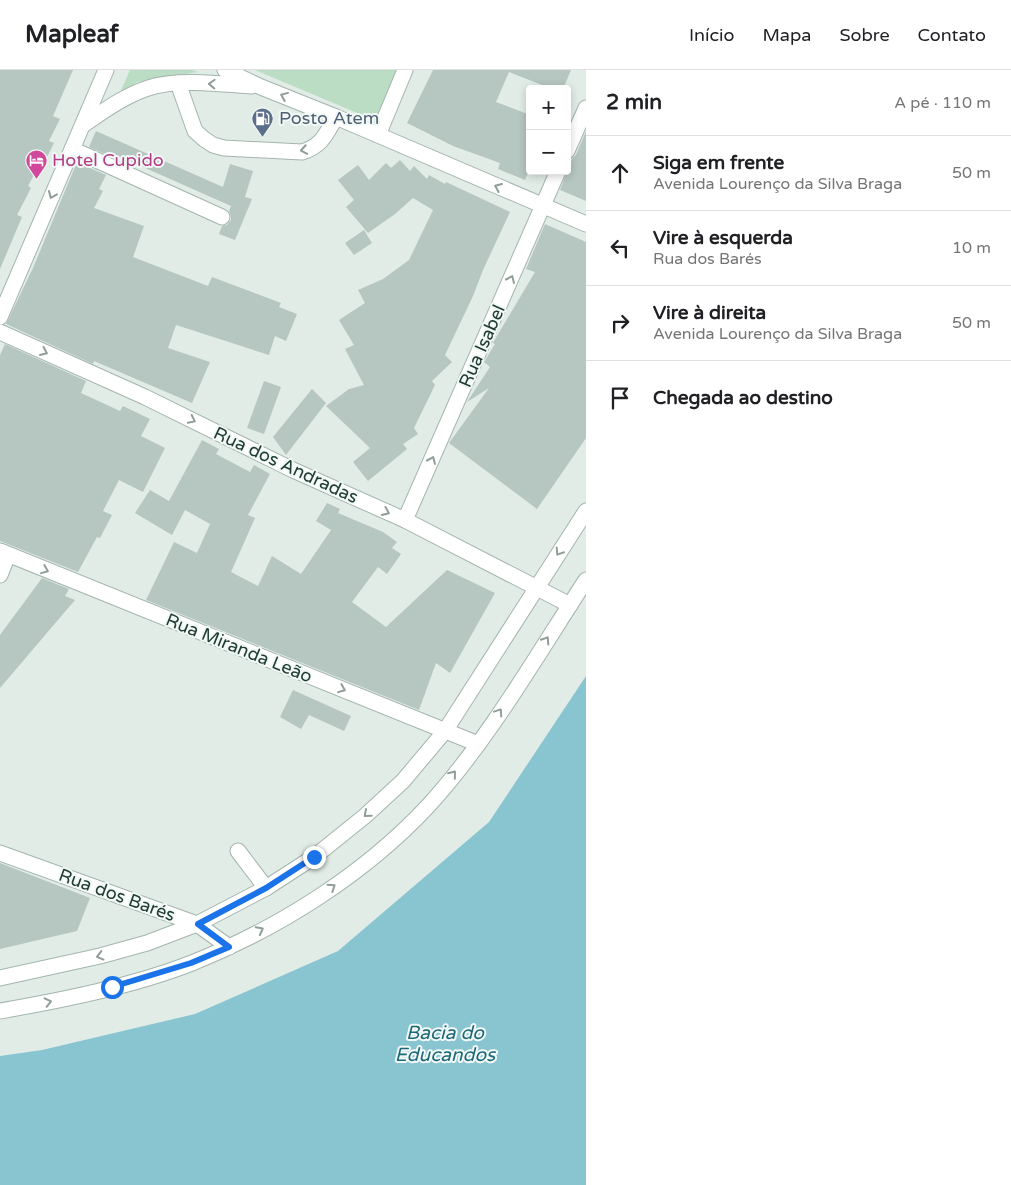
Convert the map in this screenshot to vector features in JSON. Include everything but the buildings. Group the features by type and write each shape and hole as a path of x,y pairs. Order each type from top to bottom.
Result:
{"street":[{"path":"0,317 106,70"},
{"path":"225,70 260,87 336,117 586,224"},
{"path":"378,135 405,70"},
{"path":"83,125 134,94 155,86 178,83 260,87"},
{"path":"178,83 195,131 204,139 224,148 302,152 322,142 336,117"},
{"path":"571,142 586,108"},
{"path":"72,149 222,217"},
{"name":"Rua Isabel","path":"405,520 556,175"},
{"name":"Rua dos Andradas","path":"0,332 145,398 293,470 405,520 570,605"},
{"path":"0,978 100,956 146,943 198,924 266,888 314,857 365,816 403,781 445,731 586,511"},
{"path":"0,575 4,553"},
{"name":"Rua Miranda Leão","path":"4,553 478,744"},
{"path":"0,1011 121,985 191,963 229,947 292,914 342,880 382,849 429,805 478,744 586,580"},
{"path":"238,851 266,888"},
{"name":"Rua dos Barés","path":"0,853 198,924 229,947"}],"green space":[{"path":"130,70 192,70 198,72 137,82 119,95"},
{"path":"255,70 403,70 381,123"}],"water":[{"name":"Bacia do Educandos","path":"586,676 586,1185 0,1185 0,1056 42,1050 195,1014 338,951 489,822"}],"place":[{"name":"Posto Atem","path":"263,137"},
{"name":"Hotel Cupido","path":"36,179"}],"route":[{"path":"112,987 156,975 229,947 198,924 266,888 314,857"}]}
